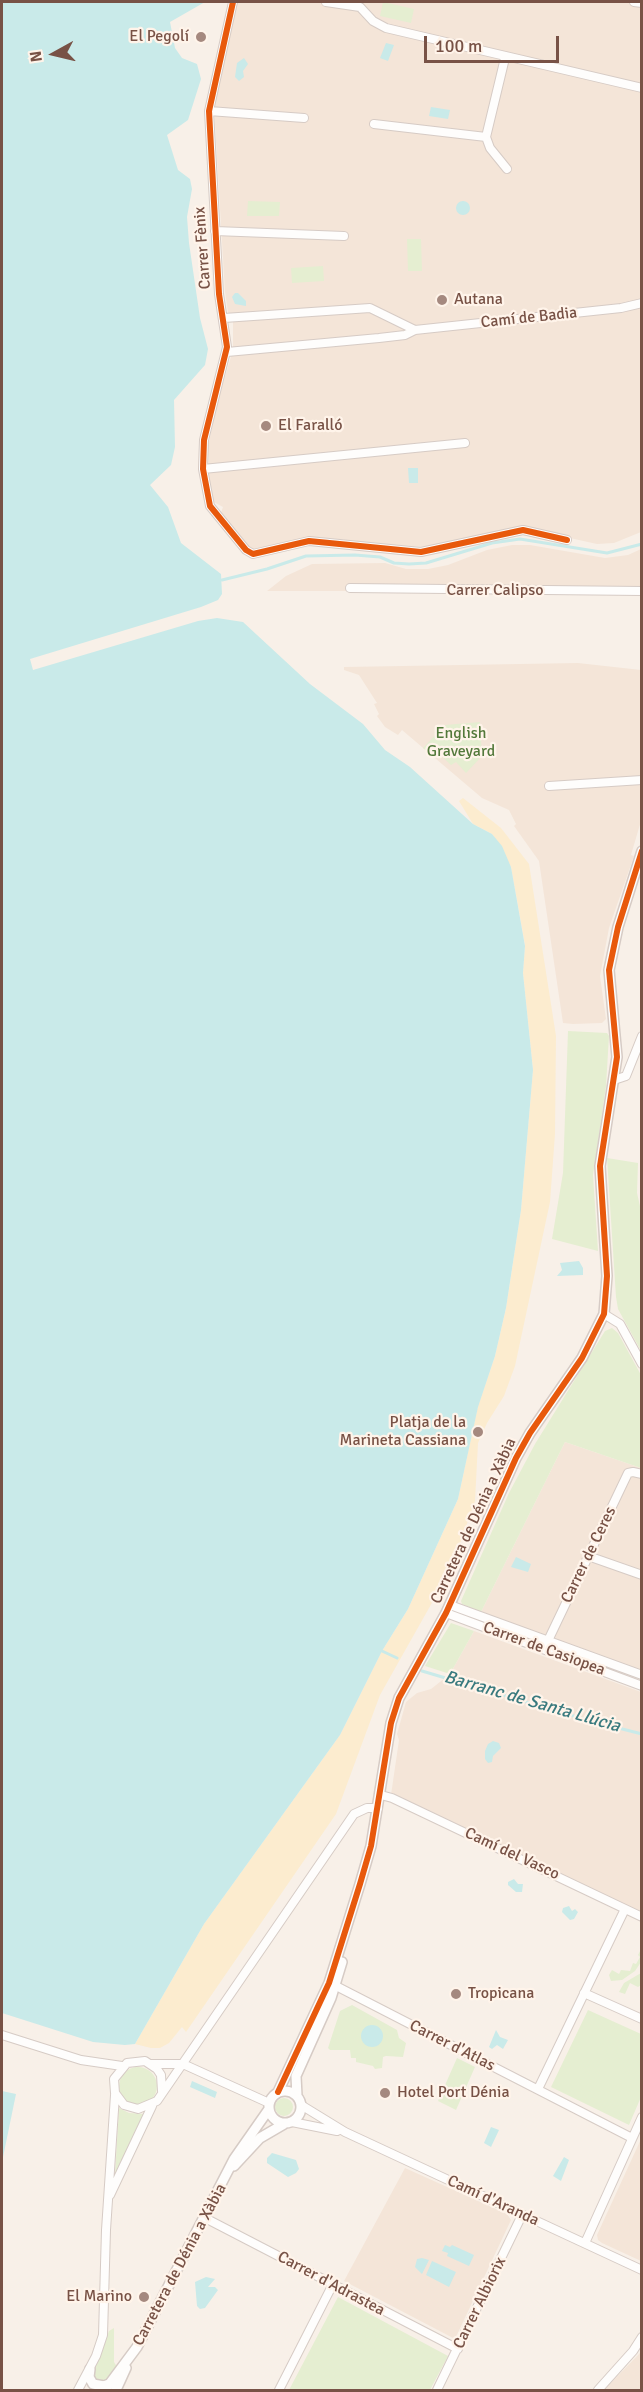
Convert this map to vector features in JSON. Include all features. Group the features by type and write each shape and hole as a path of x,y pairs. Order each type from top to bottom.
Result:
{"street":[{"name":"Carrer Fènix","path":"233,2 209,111 214,231 227,352 205,431 203,469 208,502 221,523 246,550 253,554 309,541 421,552 524,530 567,540"},
{"path":"326,2 360,7 376,24 386,28 505,58 642,88"},
{"path":"634,2 642,3"},
{"path":"505,58 486,137 490,148 507,169"},
{"path":"209,111 304,118"},
{"path":"374,124 486,137"},
{"path":"214,231 344,236"},
{"name":"Camí de Badia","path":"227,352 405,335 415,330 621,308 642,303"},
{"path":"224,318 370,308 415,330"},
{"path":"203,469 465,443"},
{"name":"Carrer Calipso","path":"350,588 642,591"},
{"path":"549,786 642,780"},
{"name":"Carretera de Dénia a Xàbia","path":"278,2092 324,1996 344,1935 367,1859 381,1795 396,1705 448,1609 516,1458 530,1433 582,1358 604,1314 607,1276 600,1166 617,1047 609,969 618,927 642,850"},
{"path":"614,1080 626,1076 642,1036"},
{"path":"604,1314 620,1324 642,1364"},
{"name":"Carrer de Ceres","path":"543,1649 628,1473 642,1474"},
{"path":"588,1556 642,1575"},
{"name":"Carrer de Casiopea","path":"448,1609 642,1675"},
{"name":"Carrer de Casiopea","path":"448,1609 543,1649 642,1686"},
{"name":"Camí del Vasco","path":"381,1795 392,1798 642,1917"},
{"path":"109,2199 152,2105 183,2064 354,1814 368,1808 378,1809"},
{"path":"538,2089 625,1909"},
{"name":"Carretera de Dénia a Xàbia","path":"297,2096 296,2076 336,1986 344,1935"},
{"name":"Carrer d'Atlas","path":"336,1986 632,2138"},
{"path":"584,1994 642,2019"},
{"path":"2,2035 102,2065 122,2066 133,2061 151,2064 183,2064 269,2106 274,2119 288,2123 299,2115 301,2105 297,2096 288,2091 278,2092 269,2106"},
{"path":"151,2064 161,2075 162,2091"},
{"path":"102,2065 114,2079"},
{"path":"78,2391 90,2369 103,2335 114,2079 122,2066"},
{"path":"115,2093 119,2100 131,2108 146,2108 152,2105"},
{"name":"Camí d'Aranda","path":"301,2105 345,2132 642,2270"},
{"name":"Carretera de Dénia a Xàbia","path":"108,2389 129,2361 231,2170 238,2151 269,2106"},
{"path":"585,2243 642,2118"},
{"name":"Carretera de Dénia a Xàbia","path":"231,2170 260,2138 288,2123"},
{"name":"Camí d'Aranda","path":"288,2123 345,2132"},
{"name":"Carrer Albiorix","path":"437,2391 522,2215"},
{"name":"Carrer d'Adrastea","path":"205,2218 458,2349"},
{"path":"279,2391 333,2284"},
{"path":"598,2391 633,2351 642,2337"},
{"path":"90,2369 89,2377 93,2384 108,2389"}],"shaded area":[{"path":"237,2 641,2 641,532 614,543 597,544 520,527 423,547 314,537 255,550 249,548 220,515 223,507 210,500 208,447 217,403 233,350 233,322 228,312 225,292 214,108"},
{"path":"512,545 530,545 605,558 628,555 641,549 641,588 348,585 348,591 267,591 286,576 312,564 385,563 406,569 428,569 448,565 487,550"},
{"path":"578,663 641,670 641,821 631,855 634,856 609,928 600,976 606,1019 602,1023 573,1024 563,1023 539,861 514,826 516,824 509,810 482,798 402,730 398,735 385,727 377,716 379,714 374,704 377,703 359,675 344,670 344,667"},
{"path":"565,1442 641,1468 641,1670 481,1612"},
{"path":"474,1631 641,1692 641,1912 391,1795 399,1740 397,1734 406,1702 417,1693 431,1689 450,1674"},
{"path":"641,2139 641,2261 602,2243 598,2240 597,2235"},
{"path":"405,2168 507,2214 511,2220 455,2339 344,2281"},
{"path":"641,2352 641,2390 604,2390"}],"green space":[{"path":"383,2 414,9 411,23 380,16"},
{"path":"248,201 280,202 279,216 247,216"},
{"path":"407,239 421,239 422,271 408,271"},
{"path":"323,266 324,281 292,283 291,268"},
{"name":"English Graveyard","path":"480,722 482,756 466,773 456,762 451,765 438,753 441,749 438,745 430,754 423,748 445,725"},
{"path":"568,1031 607,1033 609,1036 606,1086 593,1175 598,1251 552,1239 563,1173"},
{"path":"607,1158 638,1163 637,1193 642,1215 641,1351 618,1309"},
{"path":"612,1328 618,1333 641,1375 641,1468 565,1442 481,1612 462,1604 461,1601 509,1493 535,1444 605,1331"},
{"path":"451,1623 474,1631 450,1674 425,1666"},
{"path":"640,1951 641,1962 635,1971 622,1980 611,1981 609,1975 612,1970 619,1974 621,1970 630,1971 633,1963 636,1964 640,1957 638,1955"},
{"path":"641,1973 641,1985 638,1987 630,1983 625,1994 619,1992 624,1983"},
{"path":"352,2005 397,2030 399,2038 406,2043 403,2057 383,2057 382,2068 375,2069 373,2066 356,2062 356,2058 351,2058 350,2050 330,2050 328,2048 340,2011"},
{"path":"588,2010 641,2034 641,2097 629,2125 551,2087"},
{"path":"457,2058 475,2067 456,2110 438,2101"},
{"path":"138,2067 151,2073 157,2086 151,2099 138,2105 125,2099 119,2086 125,2073"},
{"path":"280,2098 288,2098 293,2103 291,2114 280,2116 275,2111 275,2103"},
{"path":"119,2108 129,2113 144,2114 115,2174"},
{"path":"338,2297 448,2356 430,2390 289,2390"},
{"path":"114,2328 114,2362 117,2367 103,2384 98,2384 92,2375 109,2331"}],"sand":[{"name":"Platja de la Marineta Cassiana","path":"463,798 501,828 529,864 556,1036 555,1134 550,1202 515,1366 504,1396 487,1423 478,1443 475,1501 451,1569 380,1695 336,1814 186,2032 182,2027 169,2043 160,2048 135,2044 204,1924 340,1735 382,1651 408,1609 458,1499 478,1406 495,1356 506,1308 521,1210 533,1070 523,973 525,945 511,867 492,834 473,824 459,801"}],"water":[{"path":"2,2 205,2 170,22 175,48 182,58 197,64 201,79 188,120 167,135 178,170 190,179 192,189 187,217 189,243 200,318 208,349 205,365 174,400 175,447 171,465 150,485 168,507 181,543 221,574 222,594 218,600 201,607 30,659 33,670 198,621 217,618 243,622 310,684 363,724 385,750 410,767 473,824 492,834 502,846 511,867 525,946 523,973 533,1070 521,1210 506,1308 495,1356 478,1407 458,1499 408,1609 382,1651 340,1735 204,1924 135,2044 125,2045 93,2042 2,2013"},
{"path":"386,43 394,45 388,61 380,58"},
{"path":"244,58 248,64 243,71 244,77 239,81 235,77 237,63"},
{"path":"431,107 450,110 448,119 429,116"},
{"path":"460,201 466,201 470,208 466,215 460,215 456,211 456,205"},
{"path":"235,293 246,301 246,306 235,304 232,297"},
{"path":"408,468 418,468 418,483 409,483"},
{"path":"579,1261 583,1268 583,1275 557,1276 562,1270 560,1263"},
{"path":"516,1557 531,1564 528,1572 511,1567"},
{"path":"493,1741 499,1743 501,1748 493,1756 492,1762 488,1763 485,1759 485,1751 488,1744"},
{"path":"514,1879 518,1884 523,1884 522,1892 516,1892 508,1885 508,1882"},
{"path":"569,1906 572,1911 575,1909 578,1912 574,1919 570,1920 562,1912 563,1908"},
{"path":"372,2025 380,2028 383,2036 380,2044 372,2047 364,2044 361,2036 364,2028"},
{"path":"496,2030 500,2037 508,2040 503,2049 497,2045 492,2049 489,2047"},
{"path":"192,2081 217,2092 215,2098 190,2087"},
{"path":"2,2091 16,2094 2,2162"},
{"path":"491,2127 499,2130 491,2147 484,2143"},
{"path":"272,2153 296,2160 299,2169 288,2177 267,2163 267,2158"},
{"path":"564,2157 569,2160 561,2181 553,2176"},
{"path":"445,2245 450,2247 452,2245 474,2255 469,2266 447,2256 448,2253 442,2251"},
{"path":"417,2259 429,2260 422,2274 415,2267"},
{"path":"432,2261 456,2272 449,2287 426,2275"},
{"path":"206,2277 215,2279 208,2287 215,2287 218,2290 205,2308 200,2309 197,2306 195,2282"}],"waterway":[{"path":"222,580 306,556 355,555 380,557 394,563 409,564 426,563 492,543 520,539 607,553 642,544"},
{"name":"Barranc de Santa Llúcia","path":"382,1651 397,1658"},
{"name":"Barranc de Santa Llúcia","path":"422,1671 642,1734"}],"cycle path":[{"path":"233,2 209,111 219,294 227,347 204,440 203,469 210,506 246,550 253,554 309,541 421,552 523,530 567,540"},
{"path":"278,2092 329,1983 360,1884 371,1846 391,1723 399,1698 446,1613 516,1458 530,1433 582,1358 604,1314 607,1276 600,1166 617,1057 609,970 618,927 642,851"}],"place":[{"name":"El Pegolí","path":"201,37"},
{"name":"Autana","path":"442,300"},
{"name":"El Faralló","path":"266,426"},
{"name":"Platja de la Marineta Cassiana","path":"478,1432"},
{"name":"Tropicana","path":"456,1994"},
{"name":"Hotel Port Dénia","path":"385,2093"},
{"name":"El Marino","path":"144,2297"}]}
